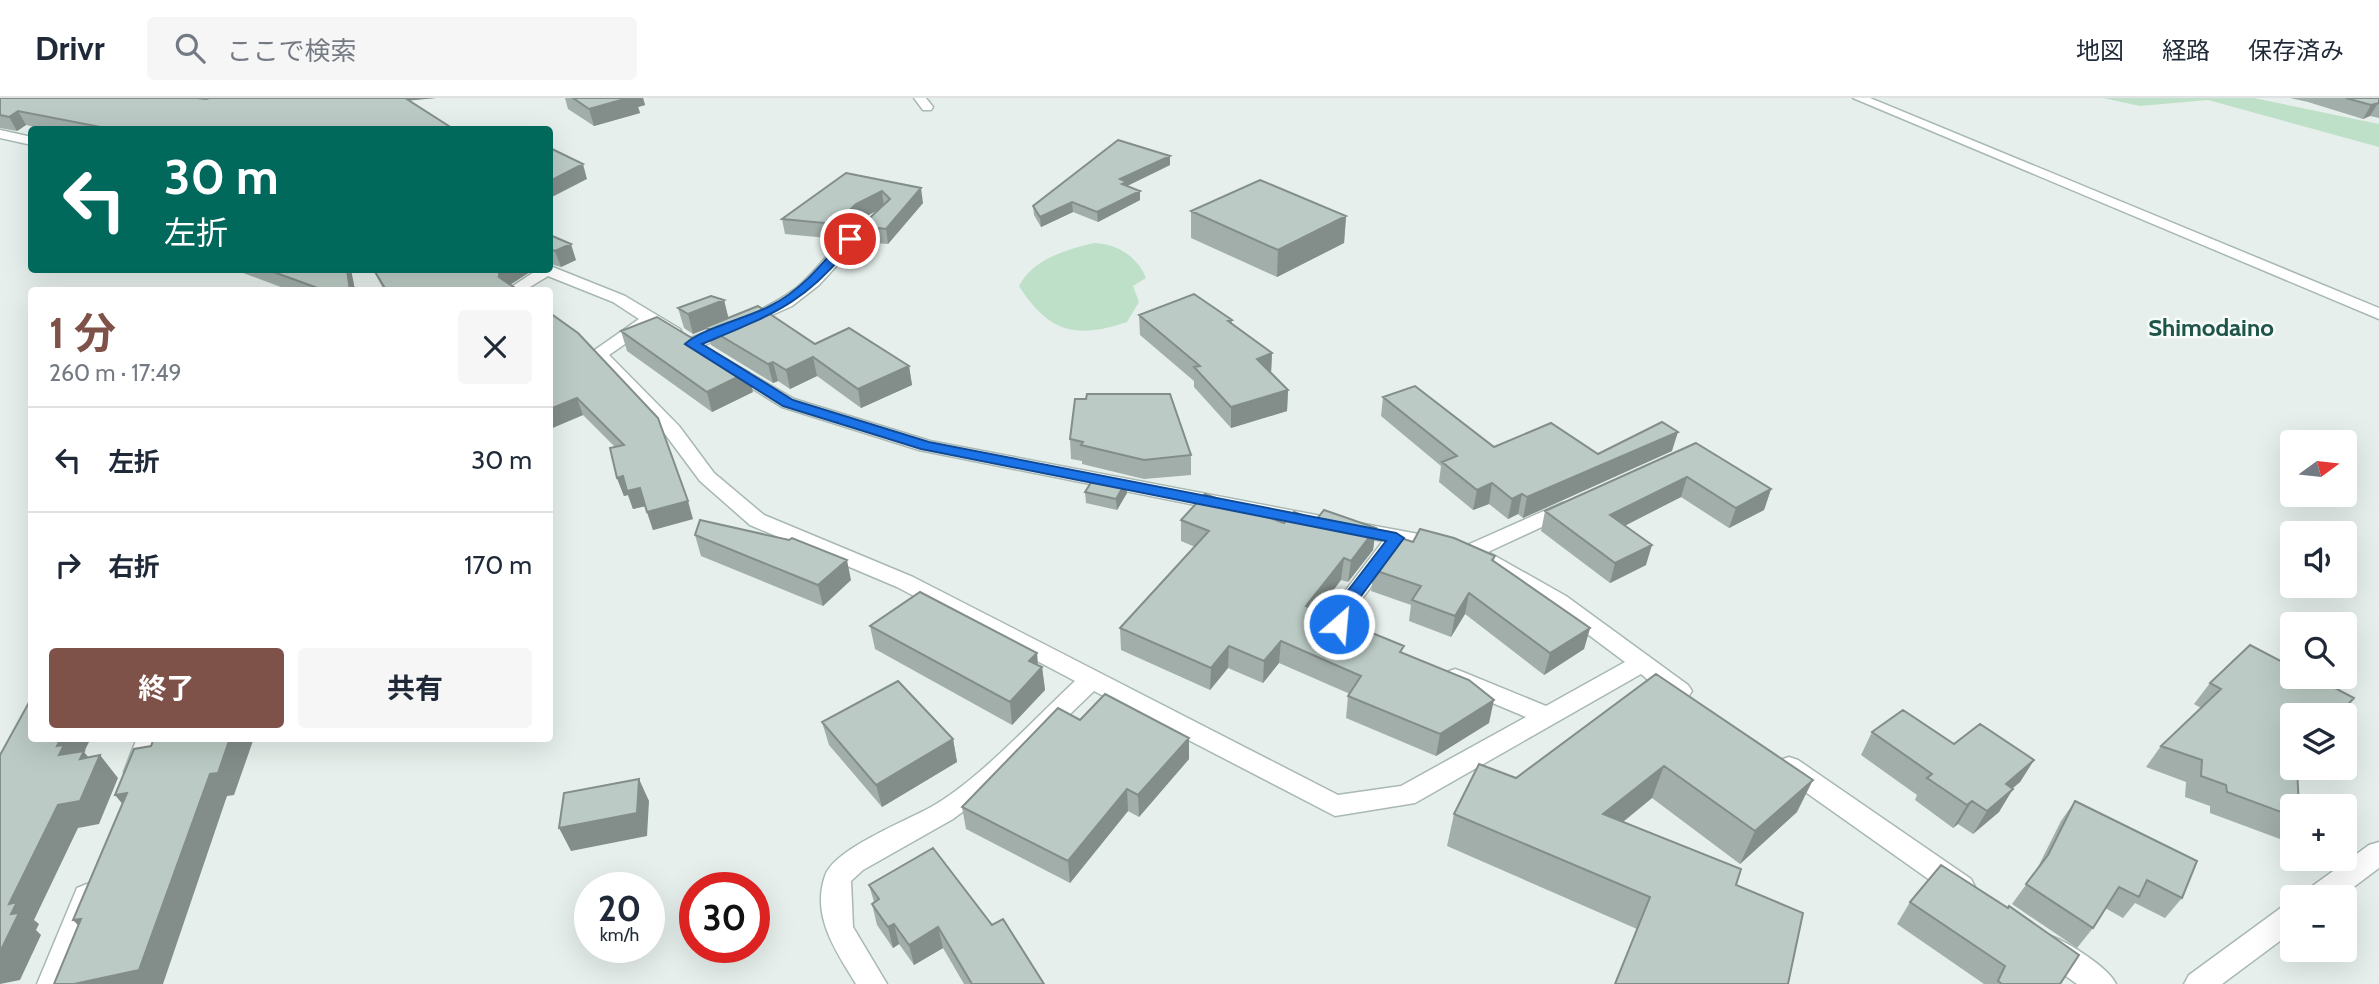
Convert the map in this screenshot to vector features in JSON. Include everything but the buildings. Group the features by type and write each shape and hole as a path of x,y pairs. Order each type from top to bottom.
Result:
{"street":[{"path":"1858,98 2379,314"},
{"path":"0,134 28,140"},
{"path":"692,344 774,309 794,297 813,282 862,227 883,213"},
{"path":"553,272 619,299 788,403 926,446 1472,551 1532,584 1696,702"},
{"path":"520,287 542,273"},
{"path":"651,319 598,354 672,430 706,477 757,520 905,582 1335,806 1406,796 1641,664"},
{"path":"1472,551 1584,501"},
{"path":"1382,648 1344,632 1339,624 1339,614 1396,538"},
{"path":"1432,668 1546,716"},
{"path":"872,984 839,930 836,900 838,877 853,862 944,812 980,785 1092,679"},
{"path":"129,790 148,742"},
{"path":"1772,755 1986,904"},
{"path":"2335,885 2379,853"},
{"path":"52,984 98,868"},
{"path":"2199,984 2280,925"},
{"path":"2032,936 2101,984"}],"green space":[{"path":"2103,98 2254,98 2379,124 2379,147 2208,100 2140,106"},
{"path":"1094,243 1118,249 1138,264 1146,278 1133,286 1139,302 1127,322 1109,327 1078,330 1053,323 1041,314 1019,286 1041,262"}],"district":[{"name":"Shimodaino","path":"2211,327"}],"route":[{"path":"850,239 813,282 794,297 774,309 692,344 788,403 926,446 1396,538 1339,614 1339,624"}]}
